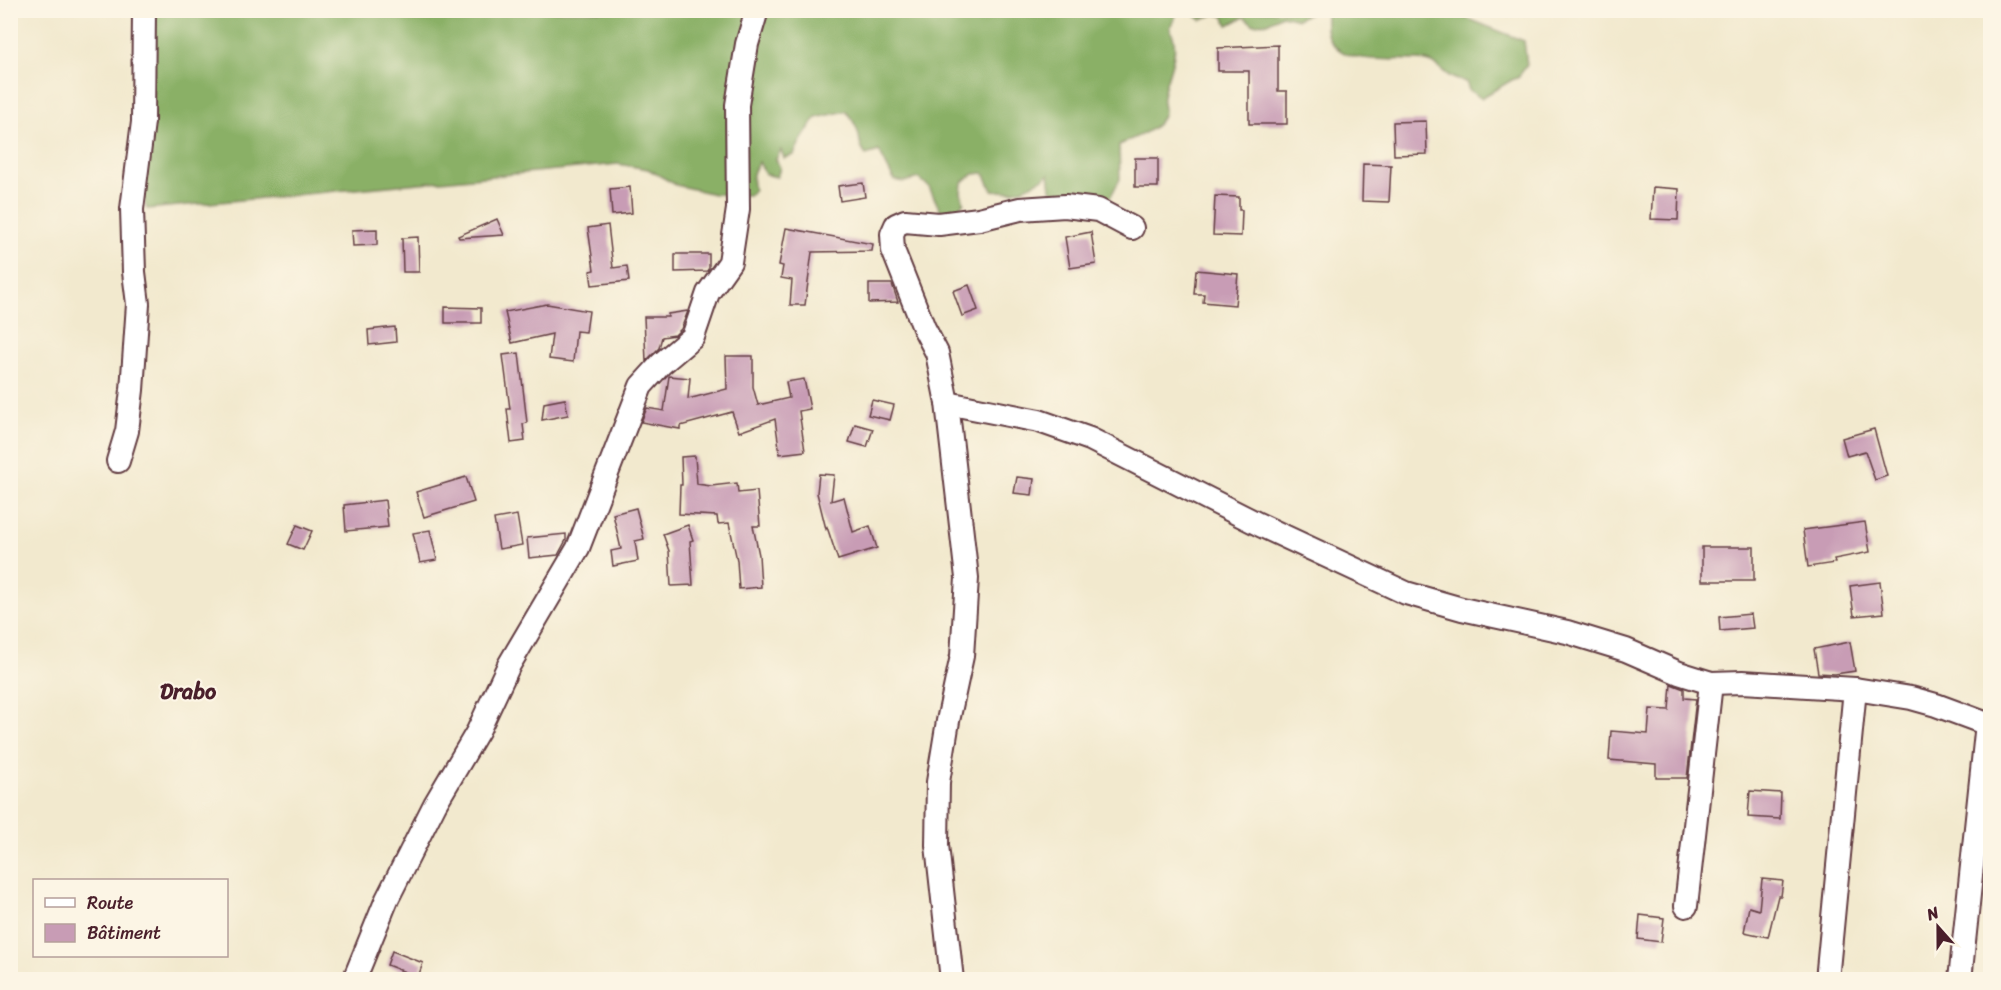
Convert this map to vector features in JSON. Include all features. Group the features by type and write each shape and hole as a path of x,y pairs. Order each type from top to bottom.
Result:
{"street":[{"path":"118,461 127,431 131,400 138,304 134,272 132,208 143,122 144,10"},
{"path":"354,980 387,899 435,804 478,731 509,665 578,548 642,386 661,364 693,337 708,293 730,262 738,209 737,105 747,44 758,10"},
{"path":"952,980 937,845 938,782 962,656 967,578 947,403 937,353 924,328 893,250 892,234 896,225 905,221 939,224 979,219 1020,209 1065,206 1098,210 1132,228"},
{"path":"947,403 1039,421 1089,439 1258,524 1406,593 1462,609 1567,632 1626,650 1679,673 1711,683 1743,682 1855,688 1911,698 1989,724 1960,980"},
{"path":"1686,906 1711,683"},
{"path":"1827,980 1855,688"}],"green space":[{"path":"144,11 1178,11 1170,28 1175,45 1163,96 1162,118 1148,131 1119,145 1120,179 1107,203 1065,206 1051,189 1049,174 1036,183 1015,191 992,190 984,173 974,174 962,183 961,193 964,202 956,212 941,212 929,187 919,178 904,182 894,180 879,151 866,155 861,147 856,126 846,111 816,118 794,155 784,158 781,150 776,159 780,168 777,177 765,174 759,162 753,176 754,190 749,195 714,194 676,185 648,169 618,164 147,209 143,197"},
{"path":"1189,11 1313,11 1298,19 1282,15 1267,23 1253,24 1244,17 1228,25 1223,16 1215,14 1201,20"},
{"path":"1326,11 1449,11 1524,41 1527,65 1519,76 1481,98 1469,90 1466,82 1450,76 1430,62 1373,59 1345,53 1335,46 1327,34"}],"building":[{"path":"1278,45 1278,91 1287,91 1287,124 1249,124 1249,71 1218,71 1218,48"},
{"path":"1426,121 1427,154 1394,155 1393,122"},
{"path":"1135,158 1158,158 1158,187 1135,187"},
{"path":"1363,164 1391,165 1389,202 1362,201"},
{"path":"863,183 865,197 840,201 838,186"},
{"path":"630,187 632,213 612,215 610,189"},
{"path":"1653,187 1679,189 1678,220 1651,219"},
{"path":"1215,196 1239,197 1239,210 1242,210 1241,236 1213,235"},
{"path":"497,219 504,235 459,238 458,236"},
{"path":"608,225 613,268 627,266 629,281 592,285 590,271 594,270 588,228"},
{"path":"786,228 873,244 872,251 812,252 805,305 790,305 792,280 781,278 783,266 779,265"},
{"path":"377,229 377,245 353,246 352,230"},
{"path":"1091,232 1096,264 1070,268 1065,237"},
{"path":"418,237 419,272 403,272 402,238"},
{"path":"675,254 709,254 709,268 707,271 675,272"},
{"path":"1196,270 1238,274 1235,305 1203,302 1204,294 1194,294"},
{"path":"869,284 892,284 898,302 869,303"},
{"path":"969,285 978,310 962,316 953,291"},
{"path":"547,304 589,311 586,332 576,331 573,362 549,359 552,334 512,343 505,312"},
{"path":"445,307 481,308 481,323 445,323"},
{"path":"688,311 681,329 675,335 662,337 659,348 646,361 644,317 668,317 668,314"},
{"path":"395,327 396,342 369,345 368,330"},
{"path":"519,353 527,423 523,424 525,441 511,443 507,409 510,409 503,355"},
{"path":"726,356 753,356 753,387 758,405 789,398 786,382 804,379 810,409 799,411 805,451 780,454 775,419 739,432 732,412 680,426 680,429 641,422 647,408 664,411 669,376 690,378 688,399 727,389"},
{"path":"565,399 568,415 542,420 544,403"},
{"path":"872,400 894,405 890,420 868,415"},
{"path":"855,424 873,429 867,447 849,442"},
{"path":"1874,429 1887,476 1875,480 1865,451 1847,456 1842,438"},
{"path":"695,456 697,484 711,486 737,483 738,493 757,491 760,526 753,526 759,555 761,587 739,589 737,560 729,523 718,524 717,516 679,514 680,485 682,485 681,457"},
{"path":"819,474 834,475 831,501 844,497 853,532 870,526 877,548 838,560 827,527 826,529 817,493"},
{"path":"466,477 474,502 424,517 416,492"},
{"path":"1017,477 1034,479 1032,495 1014,493"},
{"path":"385,500 388,527 346,531 344,505"},
{"path":"636,508 644,539 635,541 638,561 613,566 611,551 621,549 613,514"},
{"path":"517,515 522,545 499,549 494,519"},
{"path":"1865,522 1870,552 1834,559 1835,563 1808,567 1803,530"},
{"path":"297,525 312,531 303,550 288,544"},
{"path":"688,525 693,540 690,541 693,585 671,586 669,551 663,534"},
{"path":"430,530 437,560 420,563 413,533"},
{"path":"566,534 566,540 558,555 529,558 527,538"},
{"path":"1702,547 1754,547 1754,581 1702,581"},
{"path":"1880,582 1884,613 1854,616 1850,586"},
{"path":"1751,614 1753,628 1720,631 1719,617"},
{"path":"1850,642 1855,671 1835,674 1818,673 1814,649"},
{"path":"1671,684 1684,689 1684,698 1696,699 1687,778 1656,778 1656,764 1609,760 1611,731 1648,734 1650,709 1669,710"},
{"path":"1750,791 1781,793 1780,819 1748,817"},
{"path":"1762,879 1783,881 1781,896 1778,896 1768,937 1744,932 1749,907 1759,910"},
{"path":"1640,915 1664,918 1661,942 1638,939"},
{"path":"392,951 423,963 418,977 387,965"}],"district":[{"name":"Drabo","path":"188,691"}]}
